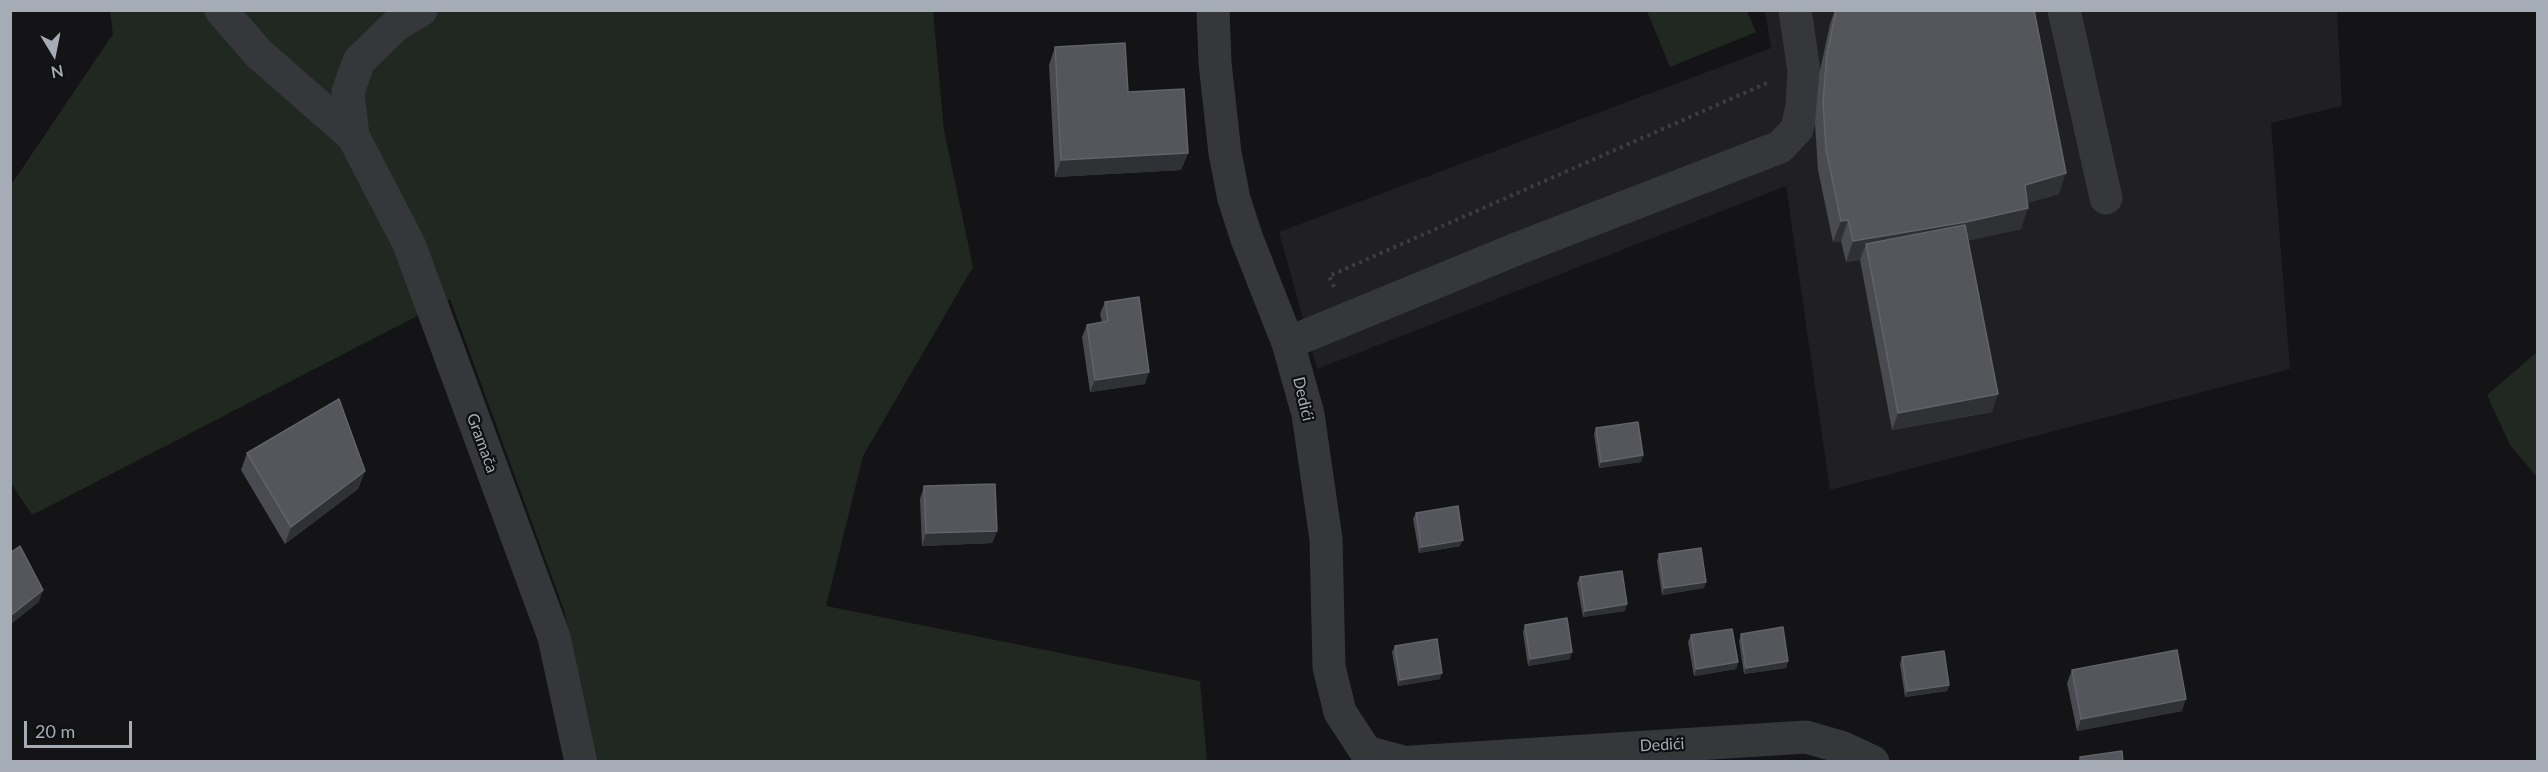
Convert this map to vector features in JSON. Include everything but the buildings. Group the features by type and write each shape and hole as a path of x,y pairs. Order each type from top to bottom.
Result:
{"street":[{"name":"Gramača","path":"222,10 258,52 353,136"},
{"name":"Gramača","path":"421,10 395,26 358,61 348,92 353,136 409,244 554,638 581,762"},
{"name":"Dedići","path":"1213,10 1215,63 1221,119 1234,199 1247,239 1288,343 1308,414 1326,539 1329,667 1340,712 1361,757 1403,762"},
{"path":"1288,343 1519,248 1780,147 1797,129 1802,107 1804,71 1795,10"},
{"path":"2064,10 2106,198"},
{"name":"Dedići","path":"1411,762 1806,737 1841,747 1873,762"}],"path":[{"path":"1347,319 1329,276 1776,80"}],"shaded area":[{"path":"110,11 933,11 944,130 973,267 863,456 826,606 1200,681 1207,761 598,761 564,610 450,299 32,515 11,483 11,185 113,34"},
{"path":"1647,11 1747,11 1756,32 1670,67"},
{"path":"1765,11 2337,11 2342,106 2271,123 2290,369 1830,490 1786,186 1317,369 1279,232 1771,48"},
{"path":"2537,352 2537,477 2510,445 2487,395"}]}
